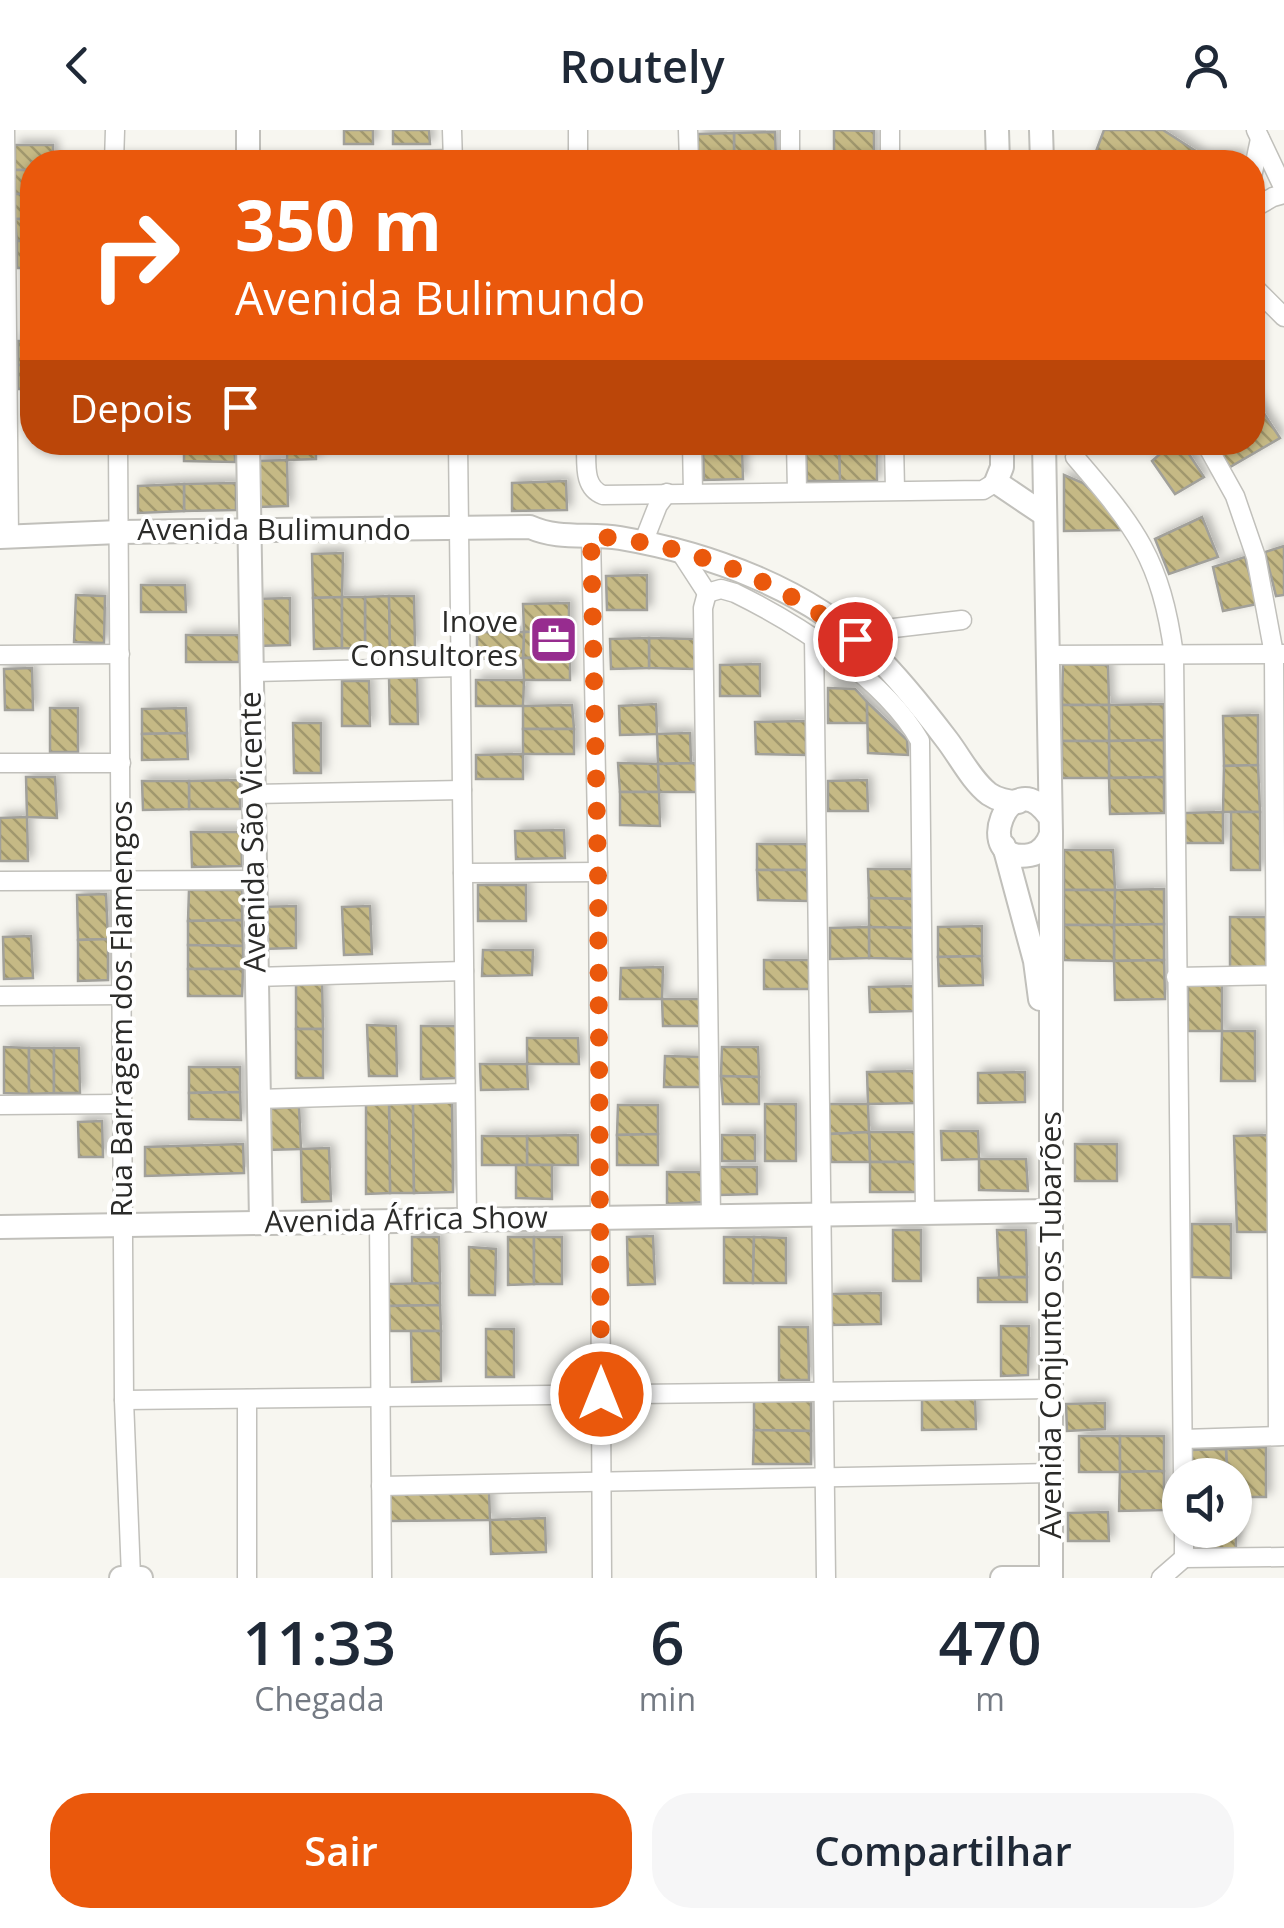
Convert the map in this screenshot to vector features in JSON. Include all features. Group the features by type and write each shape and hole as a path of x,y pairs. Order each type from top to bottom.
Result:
{"street":[{"path":"3,542 5,130"},
{"path":"1265,150 1284,192"},
{"path":"1265,298 1284,317"},
{"name":"Rua Barragem dos Flamengos","path":"118,455 124,1400 131,1577"},
{"name":"Avenida São Vicente","path":"248,455 261,1222"},
{"path":"458,455 467,1220"},
{"path":"586,455 587,474 594,492 603,495 983,490 996,482 1002,455"},
{"path":"692,455 693,493"},
{"path":"796,455 797,492"},
{"path":"894,455 895,490"},
{"path":"1044,455 1052,1072"},
{"path":"1183,1439 1281,1436 1279,654 1256,556 1235,496 1212,455"},
{"path":"1075,457 1127,518 1151,557 1168,612 1174,655 1184,1458"},
{"path":"996,482 1044,514"},
{"path":"643,543 658,505 667,494"},
{"name":"Avenida Bulimundo","path":"3,542 459,536 531,542 547,535 643,543 720,563 810,606 838,625 872,652 937,727 981,786"},
{"path":"591,536 598,872 602,1578"},
{"path":"681,553 708,593"},
{"path":"708,593 721,589 734,592 814,638 900,711 920,742 925,1213"},
{"path":"708,593 703,608 711,1217"},
{"path":"838,625 877,630 962,620"},
{"path":"814,638 826,1578"},
{"path":"0,655 120,654"},
{"path":"1046,655 1279,654"},
{"path":"251,672 461,667"},
{"path":"0,763 121,763"},
{"path":"1000,838 1003,812 1040,788 1048,770"},
{"path":"981,786 998,799 1036,804 1050,825 1043,849 1027,856 1018,855 1000,838"},
{"path":"981,786 1000,838 1034,961 1052,1072"},
{"path":"253,794 462,790"},
{"path":"463,873 598,872"},
{"path":"0,881 255,880"},
{"path":"255,977 464,971"},
{"path":"1176,976 1281,975"},
{"path":"0,996 122,995"},
{"name":"Avenida Conjunto os Tubarões","path":"1051,1578 1052,1072"},
{"path":"258,1099 466,1094"},
{"path":"0,1105 122,1104"},
{"name":"Avenida África Show","path":"0,1227 1052,1211"},
{"path":"378,1221 382,1578"},
{"path":"124,1400 1051,1388"},
{"path":"247,1399 247,1578"},
{"path":"381,1486 1051,1474"},
{"path":"1184,1548 1184,1558"},
{"path":"1162,1578 1184,1558 1284,1558"},
{"path":"1002,1578 1051,1578"}],"building":[{"path":"344,130 373,130 373,144 344,144"},
{"path":"393,130 429,130 430,144 393,144"},
{"path":"834,130 874,131 874,150 834,150"},
{"path":"1104,130 1163,130 1194,150 1096,150"},
{"path":"775,132 776,150 734,150 734,133"},
{"path":"734,133 734,150 698,150 698,134"},
{"path":"15,145 53,145 53,150 20,150 20,170 15,170"},
{"path":"15,170 20,170 20,194 15,194"},
{"path":"15,194 20,194 20,219 15,219"},
{"path":"15,219 20,219 20,241"},
{"path":"17,241 20,241 20,268"},
{"path":"1265,415 1280,438 1265,447"},
{"path":"184,455 235,455 235,462 184,461"},
{"path":"287,455 316,455 316,459 287,460"},
{"path":"703,455 742,455 743,479 704,480"},
{"path":"806,455 839,455 840,481 807,481"},
{"path":"839,455 877,455 877,481 840,481"},
{"path":"1159,455 1190,455 1204,477 1175,494 1152,461"},
{"path":"1222,455 1251,455 1230,467"},
{"path":"287,460 288,506 258,507 257,461"},
{"path":"1064,475 1083,483 1119,516 1125,530 1064,531"},
{"path":"566,481 567,510 512,511 512,483"},
{"path":"236,483 236,510 184,511 184,484"},
{"path":"184,484 184,511 138,513 138,486"},
{"path":"1202,517 1218,557 1169,574 1155,539"},
{"path":"1284,546 1284,595 1276,596 1265,552"},
{"path":"343,553 342,597 313,598 312,554"},
{"path":"1245,557 1257,604 1223,611 1213,567"},
{"path":"647,575 647,610 607,610 606,576"},
{"path":"141,585 185,585 186,612 141,612"},
{"path":"76,595 105,596 104,643 74,642"},
{"path":"389,596 390,649 365,649 365,597"},
{"path":"389,596 414,596 415,648 390,649"},
{"path":"342,597 342,648 314,649 313,598"},
{"path":"342,597 365,597 365,649 342,648"},
{"path":"290,598 290,645 256,646 255,599"},
{"path":"569,603 569,631 524,632 523,604"},
{"path":"569,631 570,657 523,658 524,632"},
{"path":"477,632 524,632 523,658 477,659"},
{"path":"186,635 239,635 239,662 186,662"},
{"path":"649,638 695,639 695,669 649,668"},
{"path":"649,638 649,668 611,669 610,639"},
{"path":"570,657 570,680 524,680 523,658"},
{"path":"760,664 760,696 720,696 720,665"},
{"path":"1063,664 1108,665 1109,705 1062,705"},
{"path":"32,668 33,710 5,710 4,669"},
{"path":"389,677 417,677 418,724 390,724"},
{"path":"476,680 524,680 523,706 476,706"},
{"path":"342,681 369,681 370,726 342,726"},
{"path":"828,688 855,689 867,702 867,723 828,723"},
{"path":"867,702 907,740 908,755 868,753"},
{"path":"656,704 657,734 620,735 619,706"},
{"path":"1164,704 1164,740 1109,741 1109,705"},
{"path":"572,705 574,729 523,729 523,706"},
{"path":"1062,705 1109,705 1109,741 1062,741"},
{"path":"50,708 78,708 78,752 50,752"},
{"path":"186,708 187,733 142,734 142,709"},
{"path":"1258,715 1258,765 1224,766 1223,716"},
{"path":"806,721 806,755 756,754 755,722"},
{"path":"293,723 321,723 321,773 294,773"},
{"path":"523,729 574,729 574,754 523,754"},
{"path":"187,733 188,759 142,760 142,734"},
{"path":"690,733 691,763 658,764 657,734"},
{"path":"1164,740 1164,777 1109,778 1109,741"},
{"path":"1062,741 1109,741 1109,778 1062,778"},
{"path":"523,754 523,779 476,779 476,755"},
{"path":"618,763 658,764 659,792 620,792"},
{"path":"698,763 697,792 659,792 658,764"},
{"path":"1258,765 1260,812 1223,812 1224,766"},
{"path":"26,777 55,777 57,818 27,817"},
{"path":"1164,777 1164,813 1110,814 1109,778"},
{"path":"240,780 240,809 189,809 189,781"},
{"path":"867,780 868,811 828,811 828,781"},
{"path":"142,781 189,781 189,809 143,810"},
{"path":"620,792 659,792 660,826 620,825"},
{"path":"1223,812 1223,843 1185,843 1185,813"},
{"path":"1231,812 1260,812 1260,870 1231,870"},
{"path":"27,817 28,861 0,861 0,818"},
{"path":"564,830 565,858 516,859 515,831"},
{"path":"191,832 241,832 242,866 192,867"},
{"path":"757,844 807,844 807,870 757,870"},
{"path":"1064,850 1113,850 1115,890 1064,890"},
{"path":"868,869 915,869 915,899 869,898"},
{"path":"757,870 807,870 808,901 758,900"},
{"path":"478,885 526,885 526,921 478,921"},
{"path":"1164,889 1164,924 1114,925 1115,890"},
{"path":"189,890 242,890 242,920 188,921"},
{"path":"1064,890 1115,890 1114,925 1064,925"},
{"path":"106,894 108,939 78,940 77,895"},
{"path":"869,898 915,899 916,928 869,927"},
{"path":"296,906 296,948 260,949 259,907"},
{"path":"370,906 372,954 344,955 342,907"},
{"path":"1230,917 1266,917 1266,968 1230,969"},
{"path":"242,920 243,946 188,945 188,921"},
{"path":"1164,924 1164,960 1114,961 1114,925"},
{"path":"1064,925 1114,925 1114,961 1064,960"},
{"path":"982,926 982,956 938,957 938,927"},
{"path":"869,927 916,928 916,959 869,958"},
{"path":"869,927 869,958 830,959 830,928"},
{"path":"31,936 33,978 4,979 3,937"},
{"path":"108,939 108,980 78,981 78,940"},
{"path":"188,945 243,946 243,969 188,969"},
{"path":"483,950 533,950 532,975 482,976"},
{"path":"982,956 983,985 939,986 938,957"},
{"path":"764,960 809,960 809,989 764,989"},
{"path":"1164,960 1165,999 1115,1000 1114,961"},
{"path":"663,967 662,999 620,999 621,968"},
{"path":"188,969 243,969 242,996 188,996"},
{"path":"322,979 323,1029 296,1029 296,980"},
{"path":"1188,982 1222,982 1222,1031 1188,1031"},
{"path":"915,986 915,1011 870,1012 869,987"},
{"path":"662,999 702,999 702,1026 663,1026"},
{"path":"367,1025 396,1026 397,1076 369,1076"},
{"path":"421,1026 458,1026 457,1078 421,1079"},
{"path":"296,1029 323,1029 323,1078 296,1078"},
{"path":"1222,1031 1255,1031 1255,1081 1221,1081"},
{"path":"527,1038 578,1038 579,1064 527,1064"},
{"path":"4,1047 29,1048 29,1094 4,1093"},
{"path":"722,1047 758,1047 759,1077 721,1076"},
{"path":"29,1048 54,1048 54,1093 29,1094"},
{"path":"54,1048 79,1048 80,1093 54,1093"},
{"path":"665,1056 702,1057 703,1087 664,1087"},
{"path":"480,1064 527,1064 528,1089 481,1090"},
{"path":"189,1067 240,1067 240,1092 189,1093"},
{"path":"916,1071 917,1103 868,1104 867,1072"},
{"path":"1025,1072 1025,1102 978,1103 978,1073"},
{"path":"721,1076 759,1077 759,1104 723,1104"},
{"path":"240,1092 241,1120 189,1119 189,1093"},
{"path":"389,1100 413,1100 414,1193 390,1193"},
{"path":"389,1100 390,1193 366,1194 366,1101"},
{"path":"413,1100 452,1100 453,1192 414,1193"},
{"path":"765,1104 796,1104 796,1161 765,1161"},
{"path":"829,1104 868,1104 869,1132 830,1134"},
{"path":"618,1105 658,1105 658,1134 617,1135"},
{"path":"299,1107 301,1149 265,1150 263,1109"},
{"path":"102,1121 103,1157 79,1157 78,1122"},
{"path":"941,1131 978,1131 979,1159 942,1160"},
{"path":"869,1132 918,1132 918,1162 870,1162"},
{"path":"869,1132 870,1162 831,1162 830,1134"},
{"path":"658,1134 658,1165 617,1165 617,1135"},
{"path":"578,1135 578,1165 527,1165 527,1136"},
{"path":"722,1135 755,1135 755,1161 722,1161"},
{"path":"1270,1135 1270,1232 1237,1232 1234,1136"},
{"path":"482,1136 527,1136 527,1165 482,1165"},
{"path":"243,1144 244,1173 145,1176 145,1147"},
{"path":"1075,1144 1117,1144 1117,1181 1075,1181"},
{"path":"329,1148 331,1201 302,1202 301,1149"},
{"path":"979,1159 1026,1159 1028,1191 979,1190"},
{"path":"870,1162 918,1162 918,1192 870,1192"},
{"path":"516,1165 552,1165 552,1199 516,1198"},
{"path":"720,1167 757,1167 757,1194 720,1195"},
{"path":"667,1172 703,1172 704,1202 667,1204"},
{"path":"1192,1224 1231,1224 1231,1278 1192,1277"},
{"path":"893,1230 921,1230 921,1281 893,1281"},
{"path":"997,1230 1026,1230 1027,1277 999,1277"},
{"path":"653,1236 655,1284 628,1285 627,1237"},
{"path":"412,1237 439,1237 440,1283 412,1284"},
{"path":"508,1237 534,1237 534,1284 508,1285"},
{"path":"534,1237 562,1237 562,1284 534,1284"},
{"path":"724,1237 754,1237 753,1283 724,1283"},
{"path":"754,1237 786,1238 786,1283 753,1283"},
{"path":"469,1247 496,1249 495,1295 469,1295"},
{"path":"1027,1277 1027,1302 978,1302 978,1278"},
{"path":"440,1283 440,1305 389,1306 388,1284"},
{"path":"881,1293 881,1324 831,1325 831,1294"},
{"path":"440,1305 441,1331 390,1331 389,1306"},
{"path":"1001,1326 1029,1326 1028,1375 1001,1376"},
{"path":"779,1327 808,1327 809,1380 779,1380"},
{"path":"486,1329 514,1329 514,1377 486,1377"},
{"path":"411,1331 441,1331 441,1381 412,1382"},
{"path":"975,1398 976,1429 922,1430 922,1400"},
{"path":"754,1400 811,1400 811,1431 754,1430"},
{"path":"1105,1403 1105,1429 1067,1431 1066,1404"},
{"path":"754,1430 811,1431 811,1464 753,1464"},
{"path":"1079,1436 1120,1436 1120,1472 1079,1472"},
{"path":"1120,1436 1164,1436 1162,1471 1120,1472"},
{"path":"1266,1447 1266,1497 1252,1497 1252,1458 1226,1458 1226,1449"},
{"path":"1226,1449 1226,1458 1190,1458 1190,1450"},
{"path":"1162,1471 1162,1510 1119,1511 1120,1472"},
{"path":"489,1491 490,1520 390,1521 389,1492"},
{"path":"1108,1512 1109,1541 1068,1541 1068,1513"},
{"path":"545,1518 546,1552 491,1554 490,1520"},
{"path":"1201,1548 1236,1548 1236,1550 1201,1552"}],"place":[{"name":"Inove Consultores","path":"553,639"}],"route":[{"path":"601,1394 598,872 591,536 643,543 720,563 810,606 855,639"}]}
